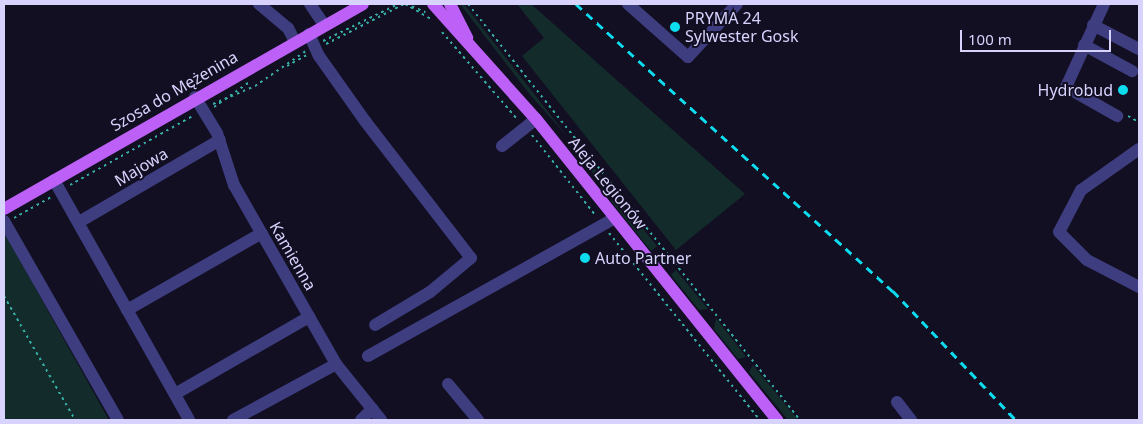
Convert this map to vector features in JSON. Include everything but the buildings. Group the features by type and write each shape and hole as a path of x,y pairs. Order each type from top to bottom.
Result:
{"main road":[{"name":"Szosa do Mężenina","path":"4,209 195,97 363,4"},
{"name":"Aleja Legionów","path":"433,4 451,28 467,38"},
{"name":"Aleja Legionów","path":"450,4 467,38 536,119 777,420"}],"street":[{"path":"259,4 288,28 295,42"},
{"path":"310,4 324,25"},
{"path":"628,4 688,57 737,4"},
{"path":"1104,4 1084,44 1066,87 1117,116"},
{"path":"1093,25 1139,49"},
{"path":"309,34 316,49 390,155 471,258 430,292 375,325"},
{"path":"1084,44 1132,71"},
{"name":"Kamienna","path":"195,97 220,140 234,185 336,364 381,420"},
{"path":"502,146 536,119"},
{"name":"Majowa","path":"79,222 220,140"},
{"path":"1139,150 1081,190 1059,232 1087,260 1139,287"},
{"path":"54,180 190,420"},
{"path":"368,356 615,218"},
{"path":"4,221 118,420"},
{"path":"127,310 262,233"},
{"path":"175,394 309,317"},
{"path":"234,420 336,364"},
{"path":"448,384 478,420"},
{"path":"897,402 911,420"},
{"path":"361,420 372,409"}],"path":[{"path":"205,112 274,68 283,68 405,4 431,19"},
{"path":"468,4 800,420"},
{"path":"4,296 75,420"}],"green space":[{"path":"460,4 464,4 567,136 531,96"},
{"path":"517,4 531,4 745,194 676,250 522,56 544,38"},
{"path":"591,164 613,192 607,196 588,166"},
{"path":"618,198 657,246 651,251 611,201"},
{"path":"5,234 109,420 4,420"},
{"path":"676,270 708,309 699,310 671,275"},
{"path":"716,318 746,357 738,359 714,329"},
{"path":"753,365 798,420 788,420 749,372"}],"railway":[{"path":"576,4 893,291 1016,420"}],"place":[{"name":"PRYMA 24 Sylwester Gosk","path":"675,27"},
{"name":"Hydrobud","path":"1123,90"},
{"name":"Auto Partner","path":"585,258"}]}
